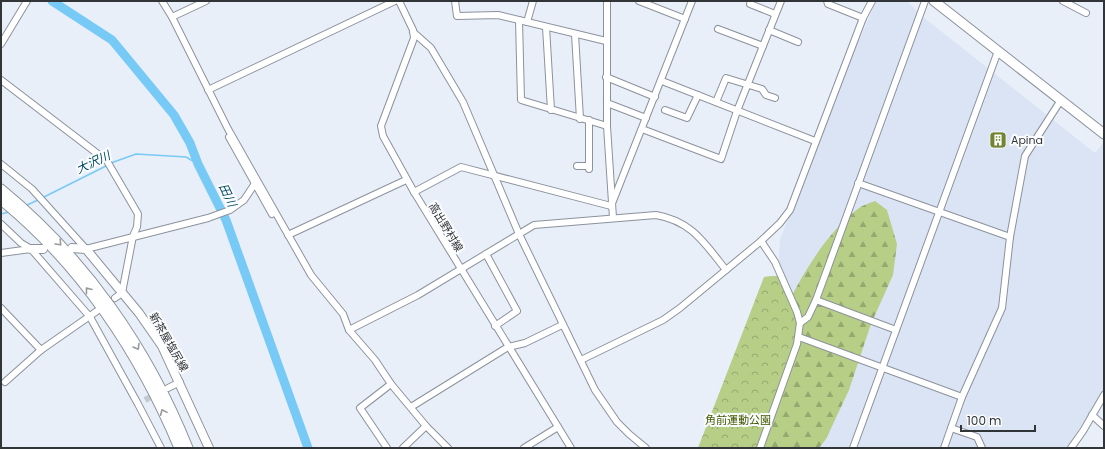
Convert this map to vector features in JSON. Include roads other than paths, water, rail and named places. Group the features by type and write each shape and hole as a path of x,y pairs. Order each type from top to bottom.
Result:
{"highway":[{"path":"934,1 1104,134"},
{"path":"1,190 31,216 76,262 128,330 164,394 188,448"},
{"path":"3,202 22,219 69,267 108,317 136,359 153,391 179,448"}],"main road":[{"path":"72,248 86,249"},
{"path":"31,249 43,249"},
{"name":"新茶屋塩尻線","path":"86,249 140,313 162,346 210,448"}],"street":[{"path":"162,1 172,17 228,129 310,275 343,314 349,330 375,360 391,384 426,426 448,448"},
{"path":"172,17 206,1"},
{"path":"208,90 395,1"},
{"path":"399,1 413,32 431,48 462,102 519,234 595,390 608,410 629,434 646,448"},
{"path":"455,1 457,16 498,15 606,41"},
{"path":"527,22 534,1"},
{"path":"607,1 607,126 611,206 613,218"},
{"path":"639,1 685,18"},
{"path":"611,206 692,1"},
{"path":"751,1 750,4 775,14"},
{"path":"642,129 720,159 737,111 781,1"},
{"path":"827,1 828,4 863,18"},
{"path":"581,360 663,320 680,308 761,241 780,223 790,210 863,18 872,1"},
{"path":"800,323 808,317 816,300 925,1"},
{"path":"1063,1 1082,13"},
{"path":"1,44 27,2"},
{"path":"519,20 521,100 607,126"},
{"path":"546,27 550,110"},
{"path":"718,29 763,46"},
{"path":"769,30 798,42"},
{"name":"高出野村線","path":"413,32 414,38 381,126 383,136 406,180 571,448"},
{"path":"575,34 580,119"},
{"path":"853,448 998,51"},
{"path":"606,77 654,97"},
{"path":"716,102 726,78 762,89 766,95 775,98"},
{"path":"1,80 107,160 134,205 138,214 137,227 133,236 122,293 115,298"},
{"path":"662,80 815,141"},
{"path":"665,110 687,118 698,95"},
{"path":"944,448 962,397 1002,308 1010,237 1025,156 1061,100"},
{"path":"607,103 646,118"},
{"path":"577,166 589,168 588,120"},
{"path":"228,129 228,134 254,184 281,228 288,235"},
{"path":"1,164 32,189 86,249 208,218 230,210 244,200 254,184"},
{"path":"414,192 461,167 611,206"},
{"path":"288,235 406,180"},
{"path":"858,183 1010,237"},
{"path":"349,330 418,294 534,225 656,215 671,217 696,232 726,270"},
{"path":"1,224 21,243 31,249 90,317 161,448"},
{"path":"760,448 799,337 800,323 798,312 775,262 761,241"},
{"path":"1,253 31,249"},
{"path":"486,254 517,310 495,326"},
{"path":"816,300 896,330"},
{"path":"1,308 41,350"},
{"path":"5,382 41,350 97,311"},
{"path":"411,407 508,347 525,343 562,325"},
{"path":"799,337 962,397"},
{"path":"168,388 180,382"},
{"path":"387,448 360,408 391,384"},
{"path":"1071,448 1104,395"},
{"path":"138,404 145,400"},
{"path":"1092,415 1104,426"},
{"path":"403,448 426,426"},
{"path":"524,448 558,427"},
{"path":"951,428 976,437 982,448"}],"waterway":[{"name":"田川","path":"52,1 112,40 174,115 190,143 198,164 226,220 308,448"},
{"name":"大沢川","path":"111,163 136,154 186,157 198,164"},
{"name":"大沢川","path":"42,198 108,165"},
{"name":"大沢川","path":"25,206 38,200"},
{"name":"大沢川","path":"1,214 9,212"}],"tunnel":[{"path":"145,400 156,394"}],"place":[{"name":"Apina","path":"998,140"}],"park label":[{"name":"角前運動公園","path":"738,420"}]}
